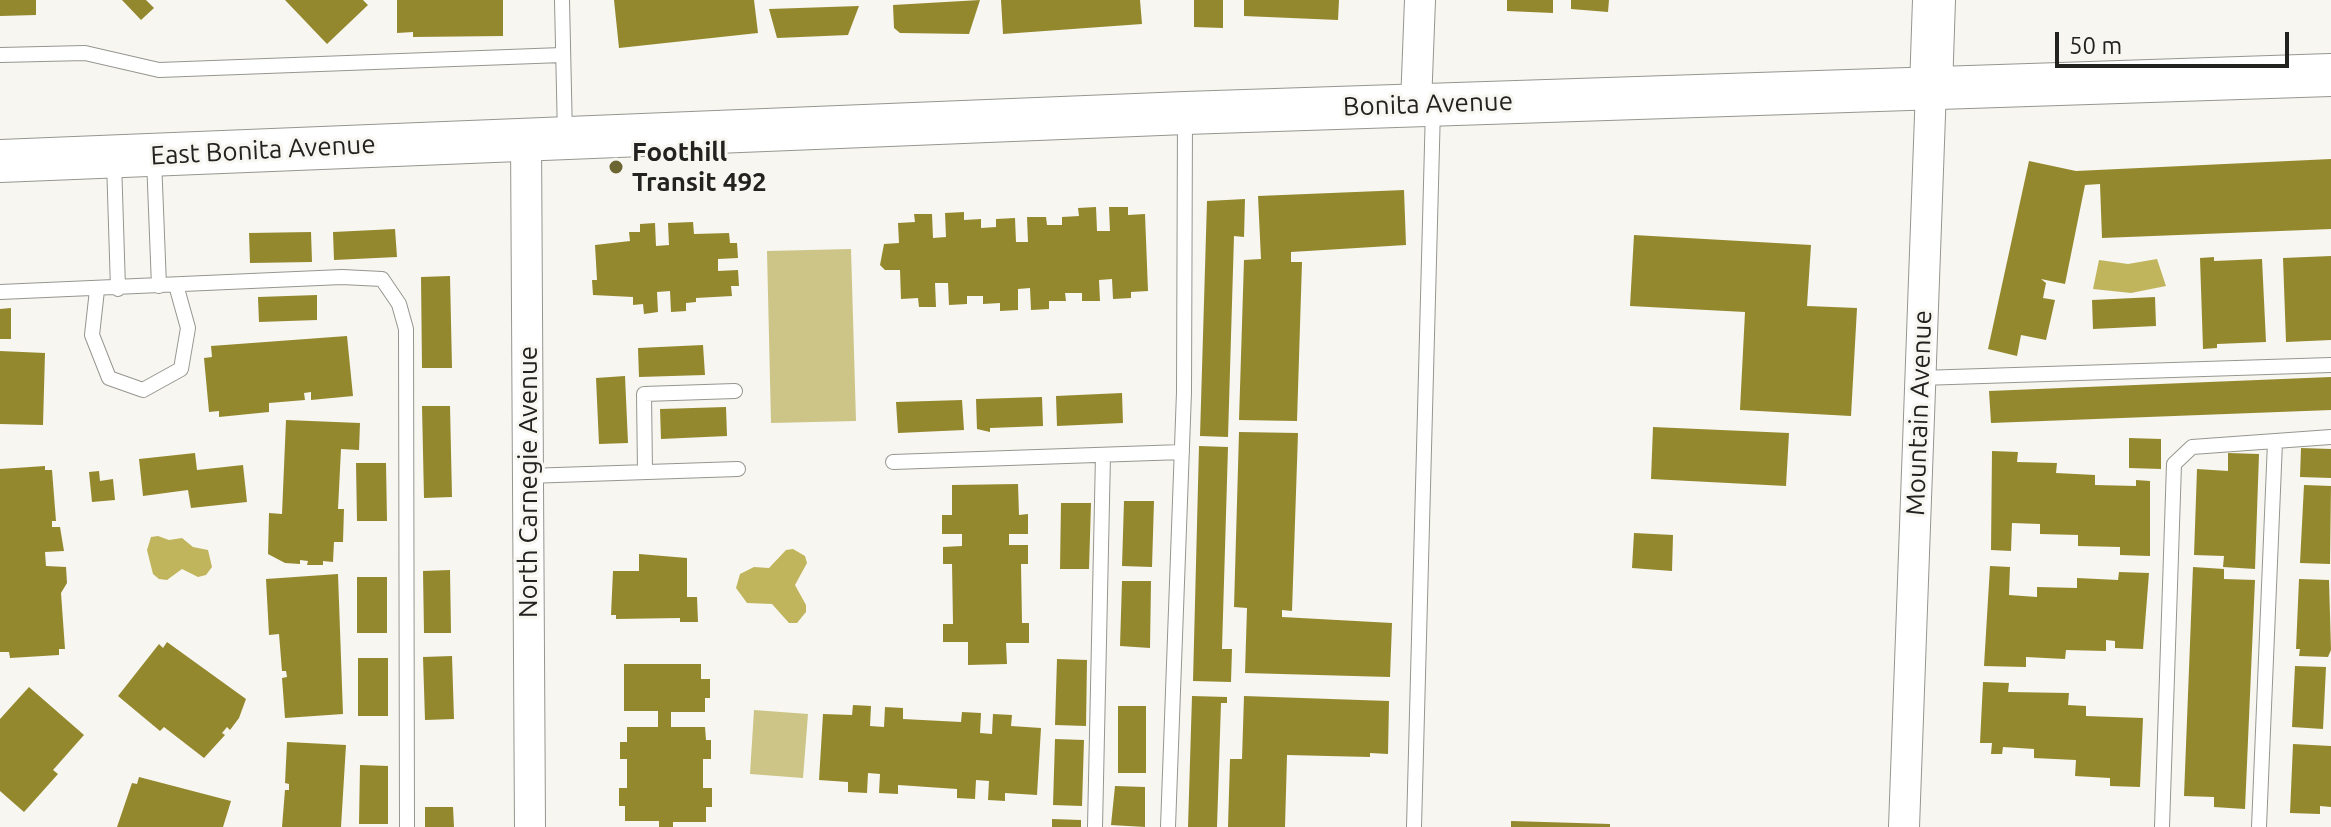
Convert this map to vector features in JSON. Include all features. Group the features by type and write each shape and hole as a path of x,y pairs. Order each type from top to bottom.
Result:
{"main road":[{"name":"Mountain Avenue","path":"1931,88 1934,0"},
{"name":"Bonita Avenue","path":"545,137 1424,104 2331,75"},
{"name":"East Bonita Avenue","path":"0,161 545,137"}],"street":[{"path":"1420,0 1424,104"},
{"name":"Mountain Avenue","path":"1904,827 1931,88"},
{"name":"North Carnegie Avenue","path":"530,827 527,476 545,137"}],"lane":[{"path":"545,137 562,55 562,0"},
{"path":"0,55 85,53 159,70 562,55"},
{"path":"1414,827 1424,104"},
{"path":"1168,827 1182,452 1185,113"},
{"path":"134,156 159,286"},
{"path":"118,289 134,156"},
{"path":"0,292 342,277 382,279 399,304 406,329 407,827"},
{"path":"97,290 92,335 109,378 143,390 181,369 188,328 176,285"},
{"path":"1920,378 2331,365"},
{"path":"645,472 644,394 735,391"},
{"path":"2162,827 2174,464 2192,447 2331,437"},
{"path":"2259,827 2275,442"},
{"path":"893,462 1182,452"},
{"path":"1095,827 1103,455"},
{"path":"527,476 738,469"}],"shaded area":[{"path":"851,249 856,421 771,423 767,251"},
{"path":"2157,259 2166,286 2131,293 2093,289 2099,260 2128,264"},
{"path":"151,537 169,540 182,538 193,547 208,550 212,567 206,575 198,577 182,569 167,580 159,579 153,574 147,550"},
{"path":"793,549 805,556 807,563 795,585 806,605 806,612 797,623 789,623 772,604 747,603 736,588 740,574 754,567 769,568 786,550"},
{"path":"754,710 808,714 803,778 750,774"}],"building":[{"path":"0,0 36,0 36,15 0,16"},
{"path":"122,0 146,0 154,8 141,20"},
{"path":"285,0 363,0 368,5 327,44"},
{"path":"397,0 503,0 503,36 413,37 413,32 397,33"},
{"path":"614,0 754,0 758,33 619,48"},
{"path":"980,0 969,34 900,33 894,28 893,5"},
{"path":"1001,0 1140,0 1142,24 1003,34"},
{"path":"1194,0 1223,0 1223,28 1194,27"},
{"path":"1244,0 1339,0 1338,20 1244,16"},
{"path":"1507,0 1553,0 1553,13 1507,11"},
{"path":"1571,0 1609,0 1608,12 1571,9"},
{"path":"859,6 848,35 777,38 769,9"},
{"path":"2331,159 2331,229 2102,238 2100,184 2085,185 2065,284 2041,279 2046,283 2043,298 2055,300 2046,340 2021,335 2017,356 1988,349 2029,161 2076,171"},
{"path":"1404,190 1406,245 1291,252 1291,262 1302,262 1297,421 1239,420 1244,260 1261,259 1258,196"},
{"path":"1245,199 1244,237 1234,236 1228,437 1200,436 1207,201"},
{"path":"1096,207 1097,231 1110,231 1109,207 1128,207 1128,215 1145,214 1148,291 1131,292 1131,298 1113,299 1112,279 1099,280 1100,301 1082,301 1082,293 1065,293 1066,301 1049,301 1049,309 1031,310 1030,288 1018,289 1018,310 1000,311 1000,303 983,304 983,296 967,296 967,304 949,305 948,283 935,283 936,307 919,307 918,298 901,299 900,270 885,270 880,265 884,244 899,243 898,223 915,222 914,214 932,214 933,238 946,237 945,213 964,212 964,220 981,219 981,228 996,227 996,219 1015,218 1016,242 1028,242 1027,217 1046,217 1047,225 1062,225 1062,217 1079,216 1078,208"},
{"path":"693,222 694,234 729,233 730,243 737,243 738,258 718,259 718,271 738,270 739,286 731,286 732,296 696,298 696,302 686,303 686,311 671,312 670,291 657,292 658,312 644,314 643,304 633,305 633,297 593,295 592,280 597,280 595,245 630,241 629,232 640,232 640,224 655,223 656,246 669,245 668,223"},
{"path":"395,229 397,257 334,260 333,232"},
{"path":"311,232 312,262 250,263 249,233"},
{"path":"1634,235 1811,245 1807,306 1857,308 1851,416 1740,410 1745,312 1630,306"},
{"path":"2331,256 2331,340 2286,342 2283,258"},
{"path":"2214,257 2214,261 2262,259 2266,342 2217,344 2217,348 2203,349 2200,258"},
{"path":"450,276 452,368 422,368 421,277"},
{"path":"317,295 317,320 259,322 258,297"},
{"path":"2155,297 2156,326 2093,329 2092,300"},
{"path":"11,308 11,339 0,339 0,309"},
{"path":"347,336 353,396 311,400 311,392 304,393 305,400 269,403 269,412 219,417 219,411 209,412 204,358 212,357 211,346"},
{"path":"703,345 705,375 639,377 638,348"},
{"path":"0,351 45,353 43,425 0,424"},
{"path":"625,376 628,443 599,444 596,378"},
{"path":"2331,377 2331,410 1991,423 1989,391"},
{"path":"1122,393 1123,423 1057,426 1056,396"},
{"path":"1042,397 1043,426 990,428 990,432 977,429 976,399"},
{"path":"962,400 964,430 898,433 896,402"},
{"path":"422,406 450,406 452,497 424,498"},
{"path":"726,407 727,436 661,439 660,409"},
{"path":"286,420 360,423 359,450 341,449 338,509 344,509 343,542 334,542 333,562 323,561 323,565 307,565 308,561 300,560 300,564 285,563 268,554 269,513 282,514"},
{"path":"1653,427 1789,433 1786,486 1651,479"},
{"path":"1239,432 1298,433 1292,611 1282,610 1282,617 1392,623 1390,677 1245,673 1247,608 1234,607"},
{"path":"2129,438 2161,439 2161,469 2129,468"},
{"path":"1199,446 1228,447 1222,649 1232,649 1231,682 1193,681"},
{"path":"2301,448 2331,449 2331,478 2300,477"},
{"path":"1992,451 2018,452 2017,462 2057,463 2056,473 2095,475 2095,485 2136,486 2136,480 2150,481 2150,556 2120,555 2120,547 2078,546 2078,535 2040,534 2040,524 2012,523 2011,551 1991,550"},
{"path":"195,453 197,470 243,465 247,502 191,508 188,490 143,496 139,459"},
{"path":"2228,453 2259,454 2255,569 2223,567 2224,556 2194,555 2197,469 2228,471"},
{"path":"356,463 386,463 387,521 357,521"},
{"path":"45,466 45,470 52,470 56,521 52,521 52,527 60,527 64,551 45,552 46,566 66,567 67,583 61,593 65,649 59,649 59,655 10,658 9,652 0,652 0,469"},
{"path":"99,471 100,481 113,479 115,500 92,502 89,472"},
{"path":"1018,484 1019,515 1028,514 1028,534 1009,534 1009,545 1028,545 1028,564 1021,564 1022,623 1029,623 1029,643 1006,643 1007,664 968,665 968,642 943,642 943,624 953,624 952,564 943,564 943,547 962,546 962,534 942,534 942,515 952,515 952,485"},
{"path":"2304,485 2331,486 2330,564 2300,563"},
{"path":"1124,501 1154,501 1152,567 1122,566"},
{"path":"1061,503 1091,503 1089,569 1060,569"},
{"path":"1634,533 1673,535 1672,571 1632,568"},
{"path":"639,554 687,558 687,597 697,597 698,622 680,622 680,618 616,619 616,615 611,615 613,571 639,571"},
{"path":"1990,566 2010,567 2009,595 2037,597 2037,587 2077,588 2077,578 2118,580 2119,572 2149,573 2143,649 2115,648 2115,641 2106,640 2106,651 2066,650 2065,659 2026,657 2026,667 1984,666"},
{"path":"2193,567 2224,569 2224,579 2255,580 2245,809 2214,807 2214,797 2184,796"},
{"path":"450,570 451,633 424,633 423,571"},
{"path":"338,574 343,714 285,718 282,678 287,677 286,671 282,671 279,634 269,635 266,579"},
{"path":"357,577 387,577 387,633 357,633"},
{"path":"2299,579 2329,580 2331,650 2328,657 2299,656 2300,649 2296,649"},
{"path":"1122,581 1151,581 1150,648 1120,646"},
{"path":"167,642 246,699 239,718 230,730 227,727 222,733 225,735 204,758 164,727 160,731 118,696 159,644 163,648"},
{"path":"452,656 454,719 425,720 423,657"},
{"path":"358,658 388,658 388,716 358,716"},
{"path":"1057,659 1087,660 1086,726 1055,725"},
{"path":"624,664 701,664 701,679 710,679 710,698 705,698 705,712 671,712 671,727 705,727 706,740 711,740 711,759 703,759 703,788 712,788 712,807 706,807 706,822 673,822 673,827 659,827 659,821 625,821 625,806 619,806 619,788 627,788 627,759 620,759 620,742 627,742 627,727 658,727 658,711 624,711"},
{"path":"2295,666 2326,667 2323,729 2292,727"},
{"path":"1983,682 2009,683 2008,692 2069,693 2068,705 2086,706 2086,716 2143,718 2140,787 2110,786 2110,778 2075,776 2076,760 2034,758 2034,749 2003,747 2002,754 1991,754 1992,743 1980,743"},
{"path":"29,687 84,735 53,770 58,774 24,812 0,791 0,719"},
{"path":"1192,696 1227,697 1227,703 1221,703 1217,827 1188,827"},
{"path":"1244,696 1389,701 1388,754 1370,753 1370,757 1287,755 1285,827 1228,827 1230,759 1242,759"},
{"path":"853,705 871,706 870,726 884,727 885,707 903,708 903,719 961,722 962,712 981,713 980,733 992,734 993,714 1012,715 1011,726 1041,728 1037,795 1005,793 1005,801 988,800 989,781 976,780 975,799 957,798 957,789 898,785 898,794 879,793 880,774 868,773 867,793 848,792 848,782 819,780 823,714 852,715"},
{"path":"1118,706 1146,706 1146,773 1118,773"},
{"path":"1055,739 1084,740 1082,806 1053,805"},
{"path":"287,742 346,745 341,827 282,827 285,790 289,790 289,784 285,783"},
{"path":"2293,744 2331,746 2331,807 2320,806 2320,814 2290,813"},
{"path":"360,765 388,766 388,824 359,824"},
{"path":"139,777 231,801 223,827 117,827 132,783 137,784"},
{"path":"1115,786 1145,787 1145,827 1111,825"},
{"path":"425,807 453,807 454,827 425,827"},
{"path":"1052,819 1081,820 1081,827 1052,827"},
{"path":"1511,821 1610,824 1610,827 1511,827"}],"place":[{"name":"Foothill Transit 492","path":"616,167"}]}
